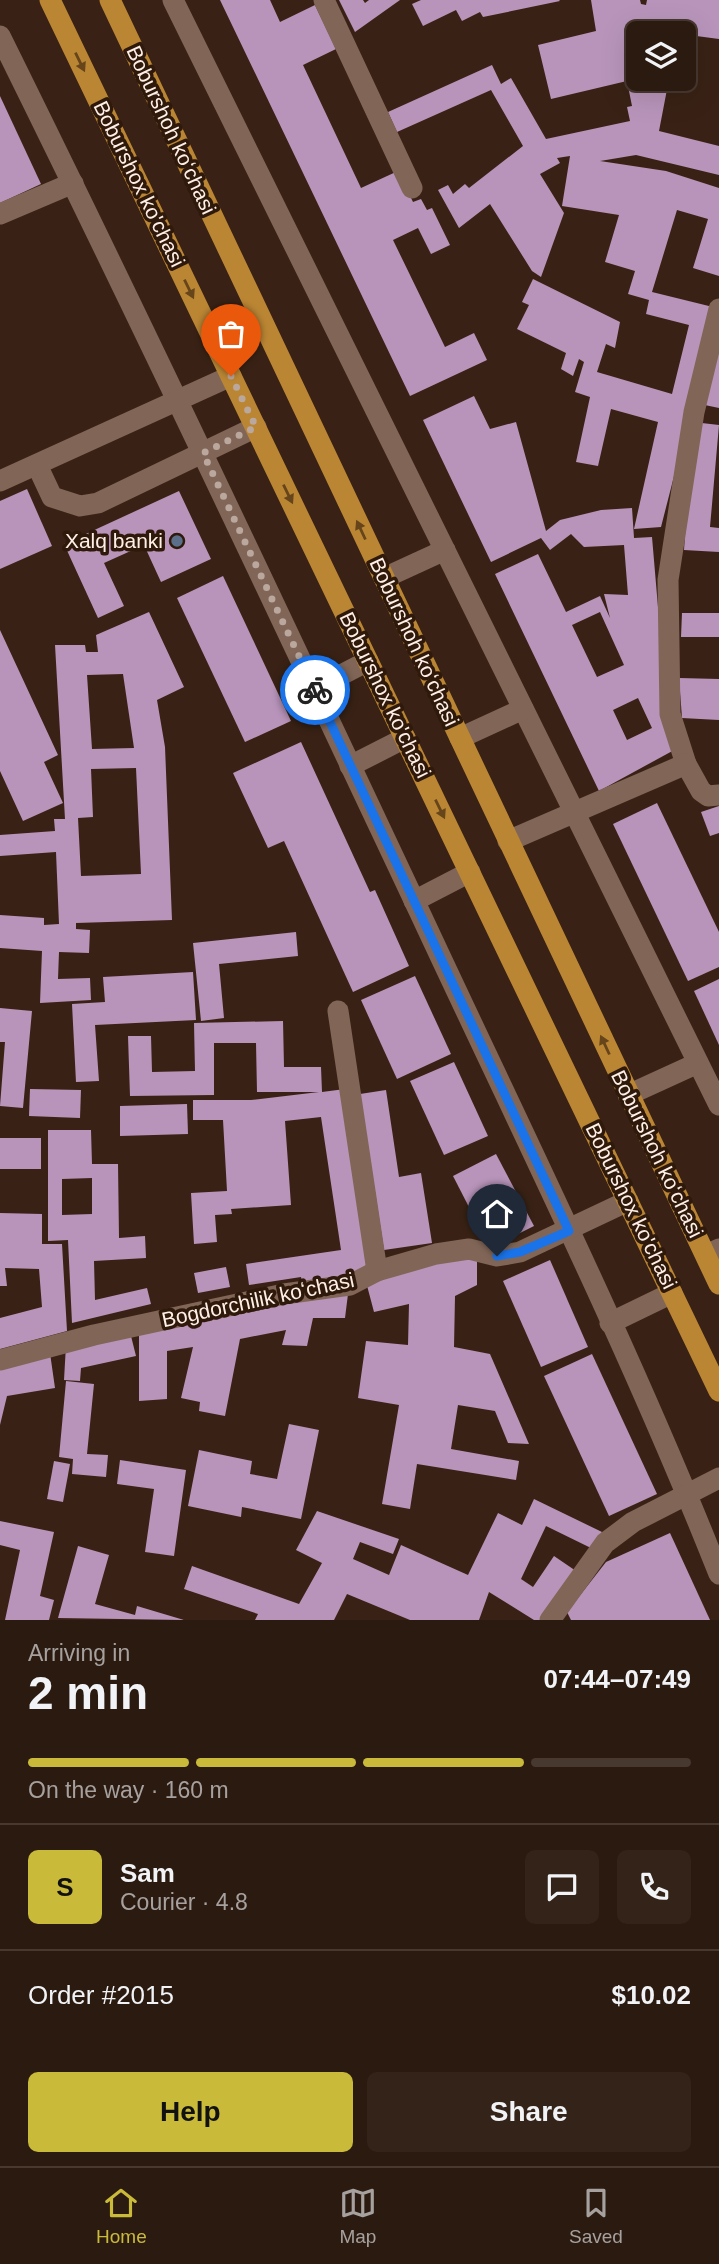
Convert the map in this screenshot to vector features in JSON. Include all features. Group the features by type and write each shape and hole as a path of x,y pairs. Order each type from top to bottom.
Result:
{"main road":[{"name":"Boburshox ko'chasi","path":"50,0 719,1391"},
{"name":"Boburshoh koʻchasi","path":"110,0 628,1095 712,1252 719,1284"}],"street":[{"path":"173,0 719,1105"},
{"path":"324,0 412,188"},
{"path":"0,36 178,400 569,1231 687,1494 719,1574"},
{"path":"0,214 73,183"},
{"path":"719,309 694,412 668,580 670,714 686,764 701,791 708,796 719,795"},
{"path":"0,481 231,376"},
{"path":"37,464 52,497 80,506 98,503 256,427"},
{"path":"384,578 445,550"},
{"path":"314,689 368,661"},
{"path":"460,738 523,709"},
{"path":"350,766 405,738"},
{"path":"508,841 686,764"},
{"path":"414,901 470,872"},
{"path":"338,1012 377,1271"},
{"path":"628,1095 698,1063"},
{"name":"Bogdorchilik koʻchasi","path":"0,1360 107,1332 284,1294 350,1285 377,1271 469,1249 497,1256 520,1252 628,1201"},
{"path":"610,1323 672,1293"},
{"path":"550,1620 605,1544 633,1522 719,1478"}],"building":[{"path":"220,0 270,0 280,22 315,5 336,49 303,65 361,188 398,171 413,202 421,199 427,210 432,208 450,245 431,254 418,228 393,240 445,347 474,333 487,360 410,396"},
{"path":"339,0 363,0 365,3 369,0 400,0 355,32"},
{"path":"421,0 560,1 483,17 480,12 462,21 456,10 423,26 412,4"},
{"path":"591,0 640,0 641,4 646,5 647,0 719,0 719,39 696,36 696,21 626,21 626,81 551,99 538,45 596,31"},
{"path":"492,65 501,84 511,78 546,139 630,121 627,107 632,106 629,91 667,91 659,131 719,146 719,175 636,155 600,161 666,171 719,188 719,276 693,268 708,219 677,210 652,292 717,308 661,527 634,529 658,422 611,409 598,466 576,462 590,397 575,392 584,362 579,359 573,376 561,369 566,353 517,329 529,305 522,302 533,279 620,322 615,348 606,344 597,372 672,394 689,325 646,314 649,300 628,294 635,271 605,262 619,215 562,206 570,156 557,158 560,163 540,174 564,213 541,277 532,271 490,204 459,228 438,190 448,185 453,194 465,184 469,188 523,146 491,90 397,132 388,112"},
{"path":"0,96 41,184 0,203"},
{"path":"719,326 719,408 700,404"},
{"path":"474,396 490,429 516,422 546,531 560,520 601,510 632,508 634,538 652,537 659,619 676,749 599,791 495,574 538,554 566,612 600,596 610,618 604,594 628,595 624,545 584,547 571,534 550,550 541,538 491,562 423,420","holes":["600,612 624,665 597,677 572,625","638,698 652,728 627,740 613,710"]},
{"path":"693,422 719,425 710,527 719,528 719,552 684,550"},
{"path":"27,489 52,546 0,569 0,501"},
{"path":"179,491 211,559 161,582 144,545 104,563 124,606 98,618 64,544"},
{"path":"223,576 291,721 245,742 177,598"},
{"path":"149,612 184,687 157,700 165,747 172,920 76,923 76,929 90,930 89,953 59,952 58,979 90,978 91,1000 40,1003 42,951 0,948 0,915 44,918 44,925 59,924 56,852 0,856 0,835 55,831 54,819 65,819 55,645 85,645 86,652 98,652 96,635","holes":["123,674 134,748 92,749 87,675","136,768 141,874 81,876 78,818 93,817 91,769"]},
{"path":"682,613 719,613 719,637 681,637"},
{"path":"0,630 58,755 44,762 63,803 23,821 0,771"},
{"path":"679,678 719,679 719,720 682,718"},
{"path":"301,742 370,892 375,890 409,966 353,992 284,841 268,848 233,773"},
{"path":"657,803 719,932 719,967 688,981 613,824"},
{"path":"719,806 719,833 710,836 701,812"},
{"path":"296,932 298,956 219,964 224,1018 201,1021 193,943"},
{"path":"193,972 196,1020 95,1025 99,1081 76,1082 72,1004 105,1002 103,977"},
{"path":"415,976 451,1054 397,1079 361,1000"},
{"path":"719,979 719,1045 694,991"},
{"path":"0,1008 32,1011 23,1108 0,1106 5,1042 0,1042"},
{"path":"283,1021 284,1067 321,1067 322,1092 345,1089 374,1271 302,1282 301,1277 249,1285 246,1264 341,1250 321,1117 285,1121 291,1205 231,1209 232,1214 215,1215 217,1242 194,1244 191,1193 227,1191 223,1120 193,1120 193,1100 251,1100 319,1092 257,1092 256,1043 214,1043 214,1095 130,1096 128,1036 151,1036 152,1072 195,1071 194,1023"},
{"path":"454,1062 488,1136 444,1155 410,1081"},
{"path":"30,1089 81,1090 80,1118 29,1116"},
{"path":"386,1090 399,1177 421,1173 432,1243 384,1250 360,1094"},
{"path":"187,1104 188,1134 120,1136 120,1106"},
{"path":"48,1130 91,1130 92,1164 118,1164 119,1238 145,1236 146,1258 94,1261 95,1300 147,1288 151,1304 72,1323 68,1240 48,1241","holes":["92,1178 92,1214 62,1215 62,1179"]},
{"path":"0,1138 41,1138 41,1169 0,1169"},
{"path":"496,1154 534,1226 490,1248 453,1176"},
{"path":"0,1213 42,1214 42,1244 62,1244 67,1331 0,1349 0,1318 42,1307 39,1269 5,1268 7,1286 0,1286"},
{"path":"477,1253 477,1285 455,1296 454,1347 490,1354 529,1444 508,1443 495,1411 458,1405 451,1449 519,1461 516,1480 417,1464 410,1509 382,1504 399,1405 358,1398 366,1341 408,1345 409,1304 374,1312 365,1278"},
{"path":"550,1260 588,1347 541,1367 503,1281"},
{"path":"226,1267 230,1287 198,1293 194,1273"},
{"path":"348,1294 345,1318 313,1318 307,1346 282,1345 286,1330 240,1339 225,1416 199,1411 200,1402 181,1398 193,1347 167,1351 167,1399 139,1401 139,1330 294,1297"},
{"path":"130,1332 136,1356 81,1368 80,1381 64,1380 66,1345"},
{"path":"50,1353 55,1388 7,1396 0,1425 0,1369"},
{"path":"592,1354 657,1494 609,1516 544,1376"},
{"path":"66,1381 94,1384 87,1454 108,1455 106,1477 72,1474 73,1459 59,1457"},
{"path":"289,1424 319,1430 301,1519 242,1507 241,1517 188,1506 199,1450 252,1461 250,1474 277,1479"},
{"path":"120,1460 186,1470 174,1556 145,1552 154,1489 117,1484"},
{"path":"54,1461 70,1464 63,1502 47,1499"},
{"path":"534,1499 602,1532 593,1549 546,1526 521,1579 533,1587 554,1556 576,1571 543,1620 534,1620 489,1592 479,1620 410,1620 347,1594 334,1620 255,1620 258,1614 184,1589 192,1566 299,1604 322,1563 296,1550 317,1511 399,1539 393,1554 360,1542 353,1559 389,1575 401,1545 468,1575 498,1513 522,1525"},
{"path":"0,1521 54,1532 40,1596 54,1600 49,1620 5,1620 20,1550 0,1545"},
{"path":"670,1533 710,1620 571,1620 567,1612 606,1562"},
{"path":"78,1546 109,1555 95,1604 135,1615 137,1606 184,1620 58,1618"}],"way so far":[{"path":"231,376 256,427 203,453 315,690"}],"place":[{"name":"Xalq banki","path":"177,541"}],"route":[{"path":"315,690 569,1231 520,1252 497,1256"}]}
